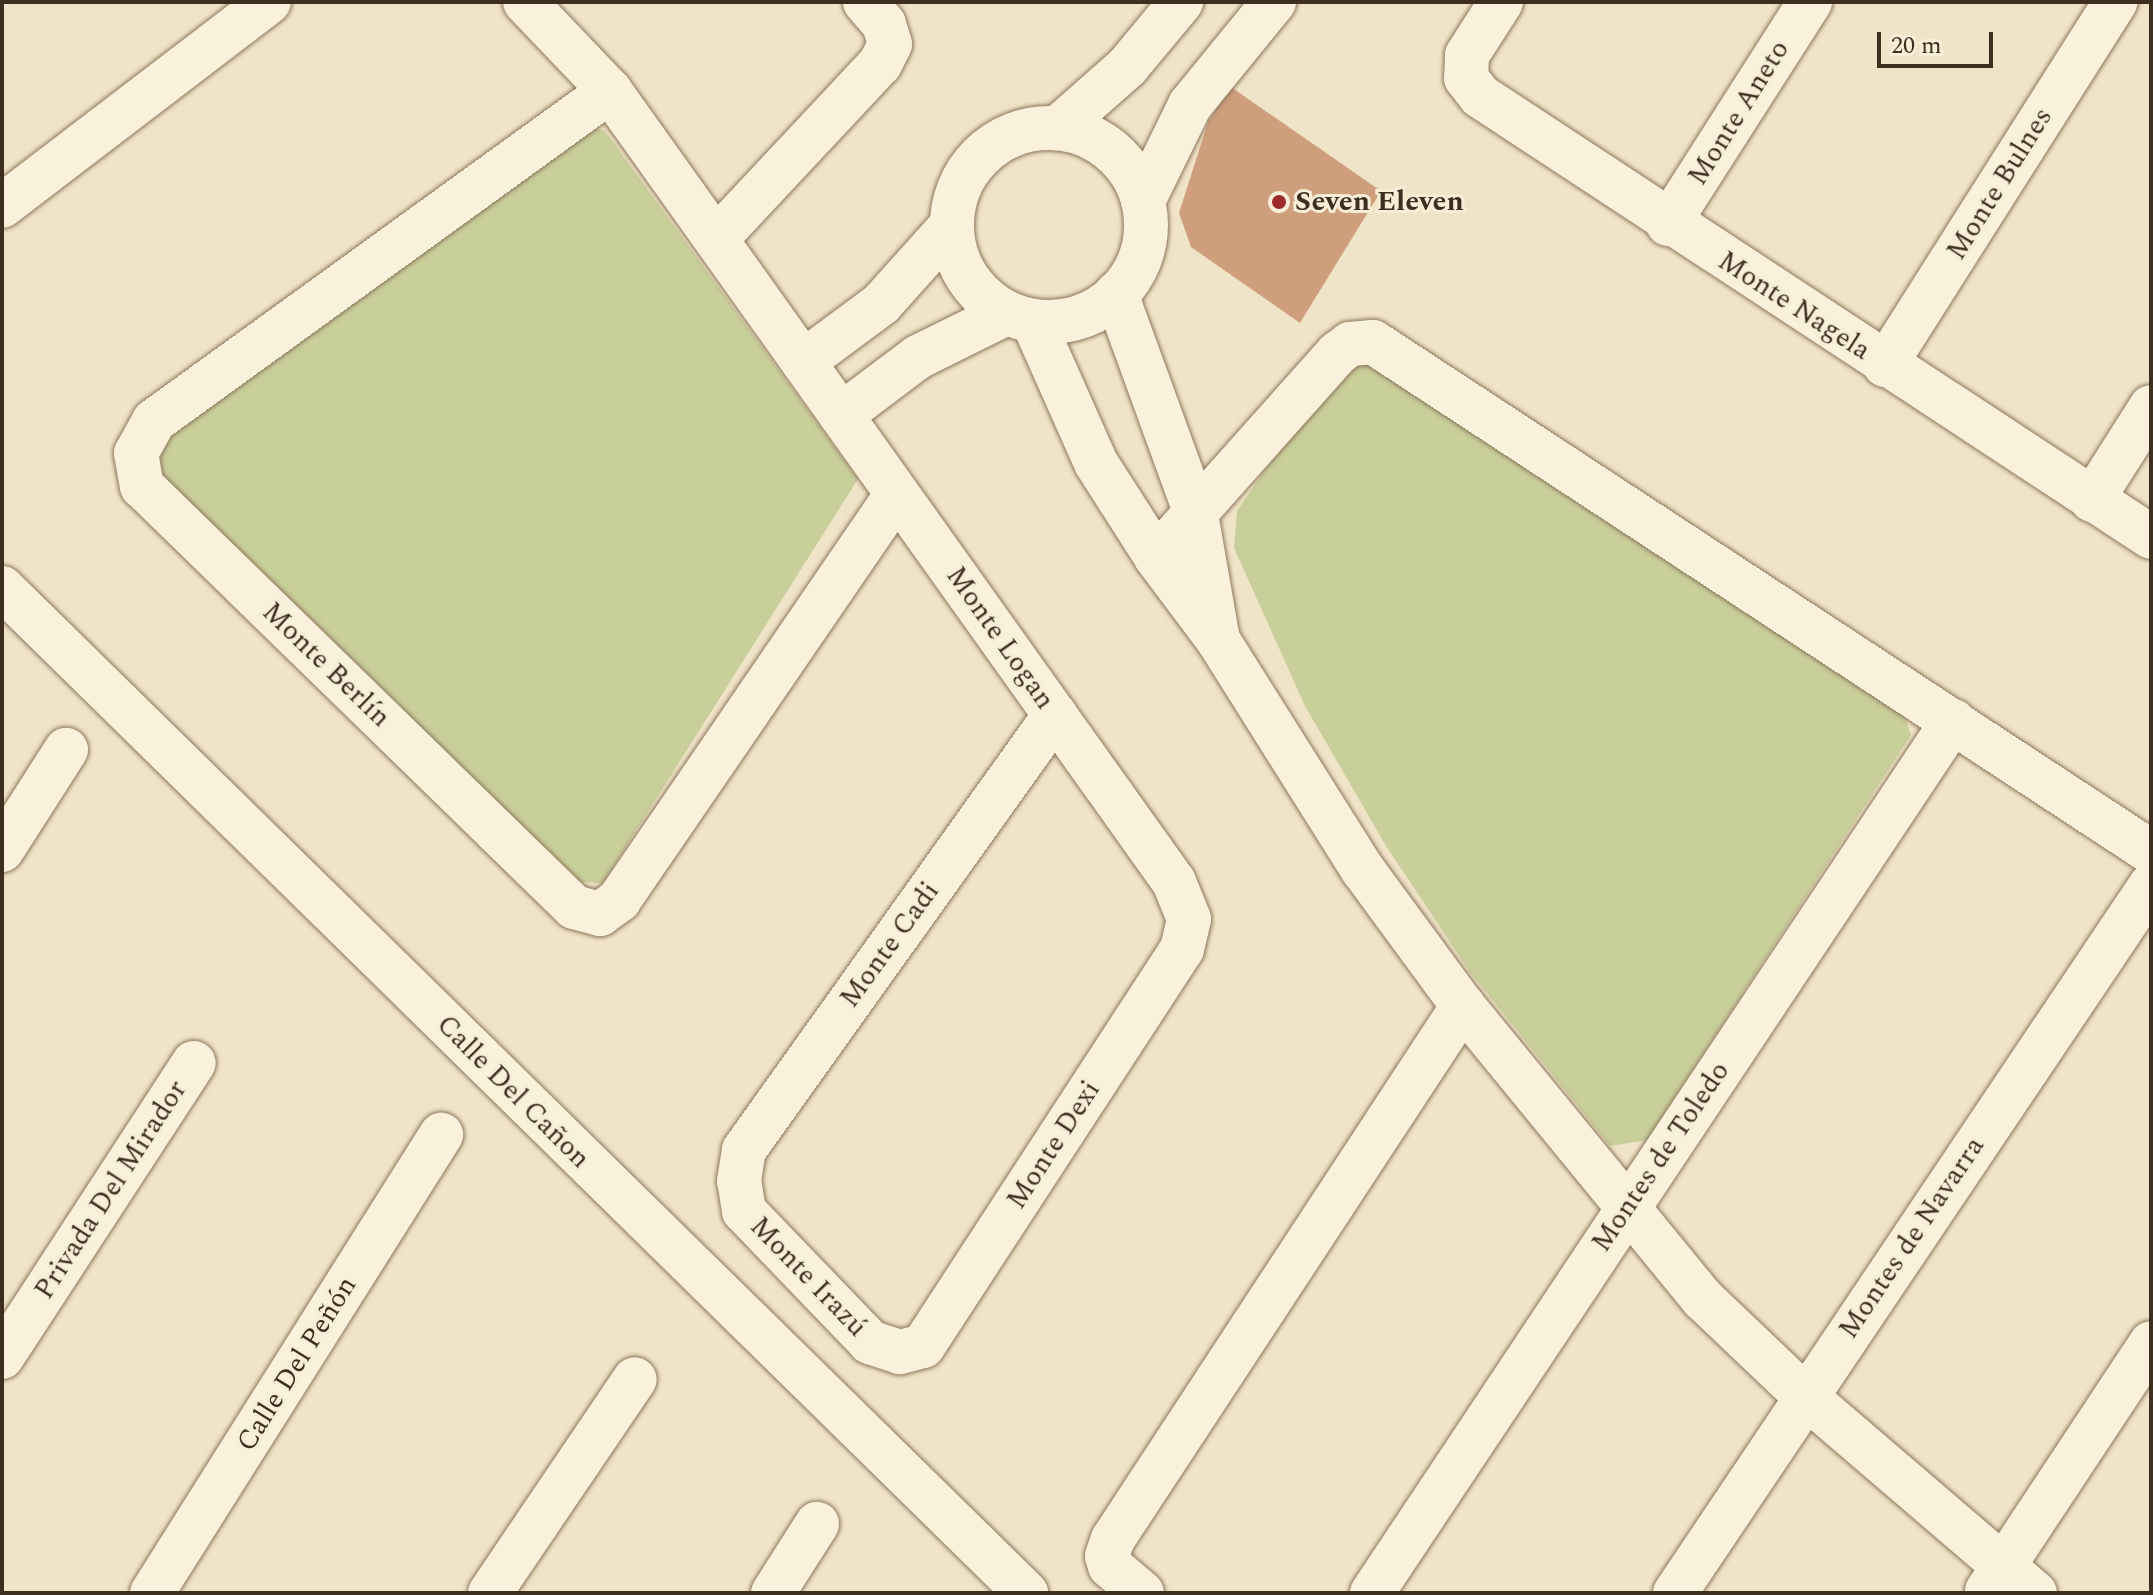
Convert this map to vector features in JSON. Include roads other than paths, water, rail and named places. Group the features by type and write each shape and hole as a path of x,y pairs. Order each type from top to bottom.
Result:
{"street":[{"path":"2,206 269,2"},
{"name":"Monte Logan","path":"525,2 610,91 1174,882 1189,919"},
{"path":"716,239 880,64 890,44 884,24 865,2"},
{"path":"1059,127 1127,67 1181,2"},
{"path":"1143,201 1190,105 1274,2"},
{"name":"Monte Nagela","path":"1501,2 1467,55 1466,78 1480,96 1668,224 2151,537"},
{"name":"Monte Aneto","path":"1668,224 1810,2"},
{"name":"Monte Bulnes","path":"1885,365 2115,2"},
{"name":"Monte Berlín","path":"610,91 154,421 136,453 142,486 574,907 600,914 619,900 897,494"},
{"path":"841,415 918,357 1020,317 1063,321 1092,312 1116,294 1142,252 1143,201 1132,174 1113,151 1088,135 1059,127 1006,137 984,152 955,198 952,225 955,252 966,277 1020,317 1096,463 1156,557 1218,640 1363,870 1463,1006 1625,1211 1703,1299 2008,1585 2151,1343"},
{"path":"803,362 881,304 952,225"},
{"path":"1116,294 1196,514 1218,640"},
{"path":"1156,557 1338,353 1350,344 1373,342 2151,852"},
{"path":"2092,500 2151,407"},
{"name":"Calle Del Cañon","path":"2,588 1026,1593"},
{"name":"Monte Cadi","path":"739,1181 744,1150 1055,715"},
{"name":"Montes de Toledo","path":"1372,1593 1953,721"},
{"path":"2,850 66,750"},
{"name":"Montes de Navarra","path":"1675,1593 2151,885"},
{"name":"Monte Dexi","path":"900,1352 923,1346 1182,949 1189,919"},
{"path":"1142,1593 1110,1566 1107,1556 1113,1539 1463,1006"},
{"name":"Privada Del Mirador","path":"2,1357 194,1063"},
{"name":"Calle Del Peñón","path":"152,1593 441,1135"},
{"name":"Monte Irazú","path":"739,1181 744,1211 870,1342 900,1352"},
{"path":"490,1593 635,1379"},
{"path":"773,1593 817,1524"}],"place":[{"name":"Seven Eleven","path":"1279,202"}]}
